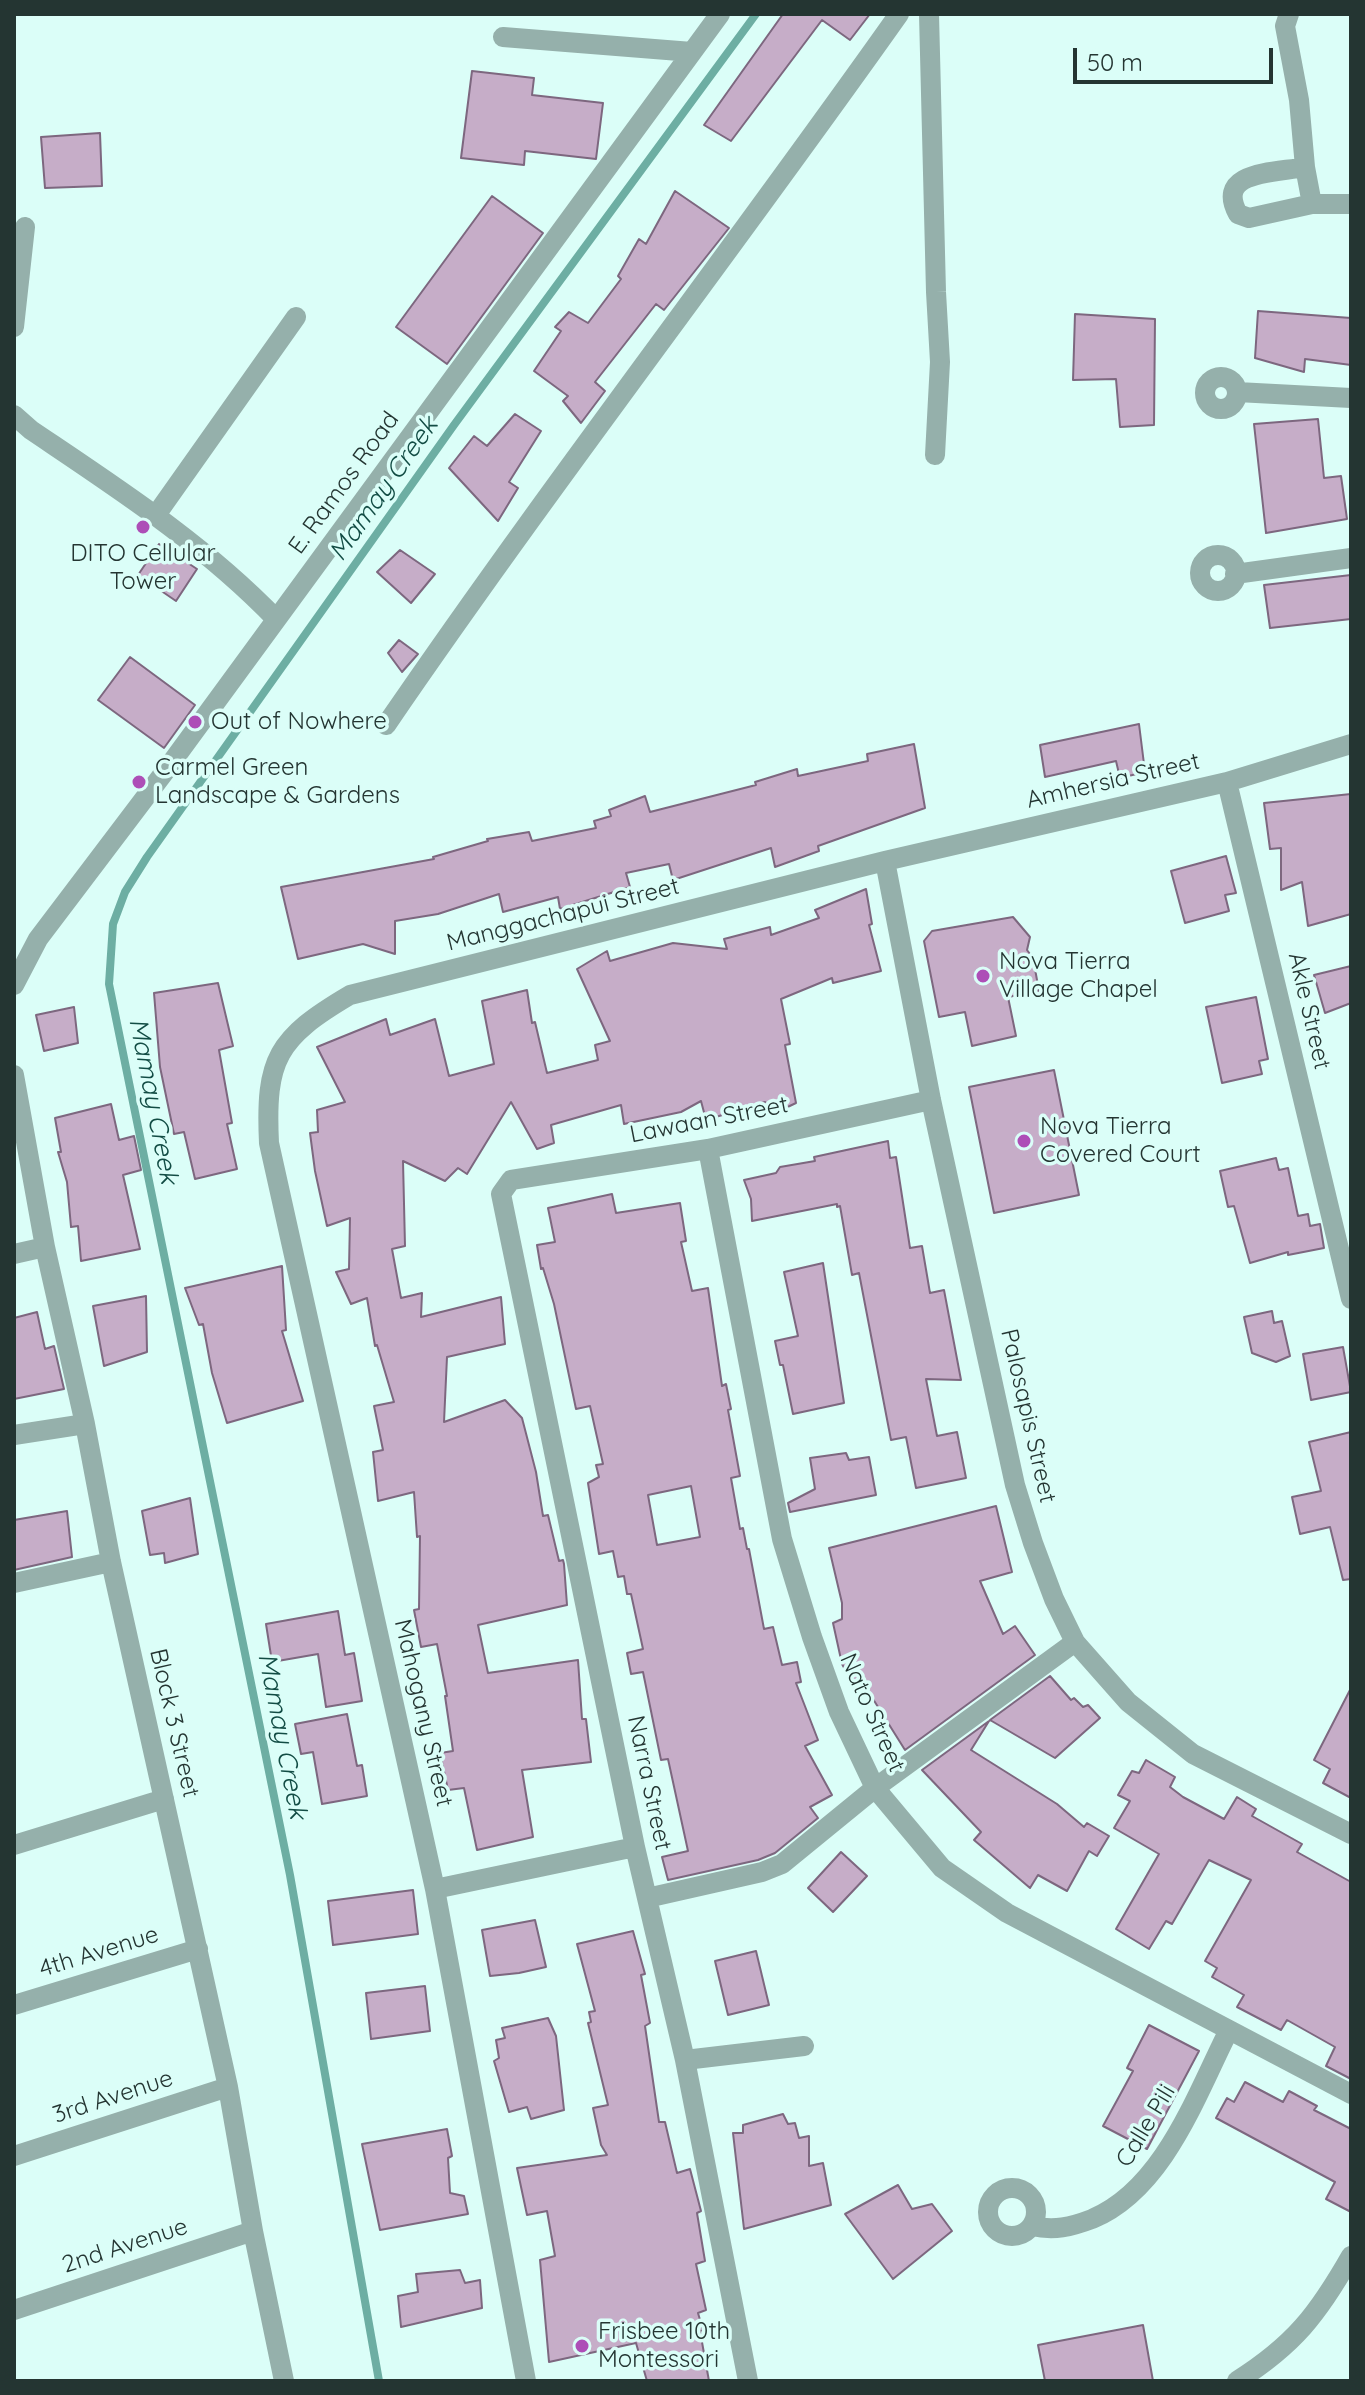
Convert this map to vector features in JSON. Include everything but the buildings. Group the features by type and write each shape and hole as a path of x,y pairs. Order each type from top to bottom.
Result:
{"street":[{"name":"E. Ramos Road","path":"14,985 38,939 720,14"},
{"path":"386,725 457,622 785,175 899,14"},
{"path":"929,14 940,362 935,455"},
{"path":"1289,14 1285,26 1299,100 1312,204"},
{"path":"503,37 692,52"},
{"path":"1305,167 1238,181 1231,190 1232,203 1238,214 1249,218 1312,204 1351,204"},
{"path":"14,327 25,227"},
{"path":"156,515 296,317"},
{"path":"1237,392 1351,398"},
{"path":"14,415 31,430 156,515 227,571 276,619"},
{"path":"1235,574 1351,558"},
{"name":"Amhersia Street","path":"885,861 1227,782 1351,744"},
{"name":"Akle Street","path":"1227,782 1351,1299"},
{"name":"Manggachapui Street","path":"276,1059 315,1016 350,995 885,861"},
{"name":"Palosapis Street","path":"885,861 931,1100 1015,1485 1054,1599 1075,1642 1128,1702 1193,1754 1351,1834"},
{"name":"Mahogany Street","path":"276,1059 269,1086 269,1143 435,1889 526,2381"},
{"name":"Block 3 Street","path":"14,1075 45,1247 85,1424 111,1562 228,2087 284,2381"},
{"name":"Lawaan Street","path":"501,1194 511,1180 708,1149 931,1100"},
{"name":"Nato Street","path":"708,1149 782,1539 834,1699 875,1788 942,1868 1007,1913 1351,2094"},
{"name":"Narra Street","path":"501,1194 635,1847 685,2060 748,2381"},
{"path":"14,1254 45,1247"},
{"path":"14,1435 85,1424"},
{"path":"14,1583 111,1562"},
{"path":"647,1898 772,1869 782,1864 875,1788 1075,1642"},
{"path":"14,1845 164,1799"},
{"path":"435,1889 635,1847"},
{"name":"4th Avenue","path":"14,2005 198,1949"},
{"name":"Calle Pili","path":"1032,2226 1058,2229 1077,2224 1111,2209 1140,2187 1170,2146 1229,2030"},
{"path":"685,2060 804,2046"},
{"name":"3rd Avenue","path":"14,2156 228,2087"},
{"name":"2nd Avenue","path":"14,2310 253,2231"},
{"path":"1237,2381 1292,2341 1324,2303 1351,2256"}],"waterway":[{"name":"Mamay Creek","path":"379,2381 290,1875 109,984 113,924 125,892 147,857 454,425 756,14"}],"place":[{"name":"DITO Cellular Tower","path":"143,527"},
{"name":"Out of Nowhere","path":"195,722"},
{"name":"Carmel Green Landscape & Gardens","path":"139,782"},
{"name":"Nova Tierra Village Chapel","path":"983,976"},
{"name":"Nova Tierra Covered Court","path":"1024,1141"},
{"name":"Frisbee 10th Montessori","path":"582,2346"}]}
